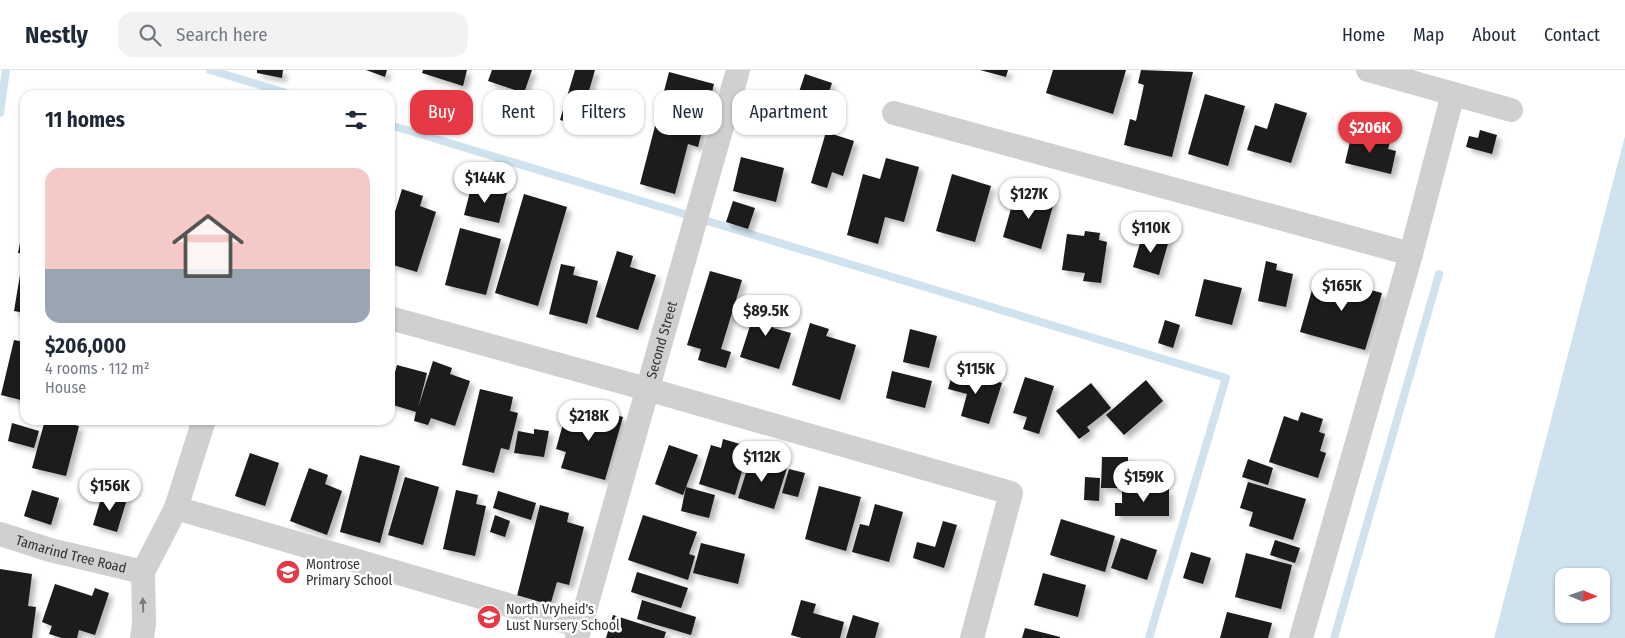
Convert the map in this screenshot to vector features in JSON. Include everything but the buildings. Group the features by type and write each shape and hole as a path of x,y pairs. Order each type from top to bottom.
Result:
{"street":[{"name":"Second Street","path":"579,632 737,70"},
{"path":"1368,70 1510,110"},
{"path":"1301,638 1411,254 1452,94"},
{"path":"894,113 1411,254"},
{"path":"395,319 1011,493 972,638"},
{"path":"142,638 144,624 143,572 176,508 202,425"},
{"path":"176,508 579,632"},
{"name":"Tamarind Tree Road","path":"0,534 50,550 143,572"}],"water":[{"path":"1625,136 1625,638 1494,638"}],"waterway":[{"path":"0,113 6,70"},
{"path":"210,70 276,90"},
{"path":"395,127 1226,378 1149,638"},
{"path":"1334,638 1439,274"}],"place":[{"name":"Montrose Primary School","path":"288,572"},
{"name":"North Vryheid's Lust Nursery School","path":"489,617"}]}
